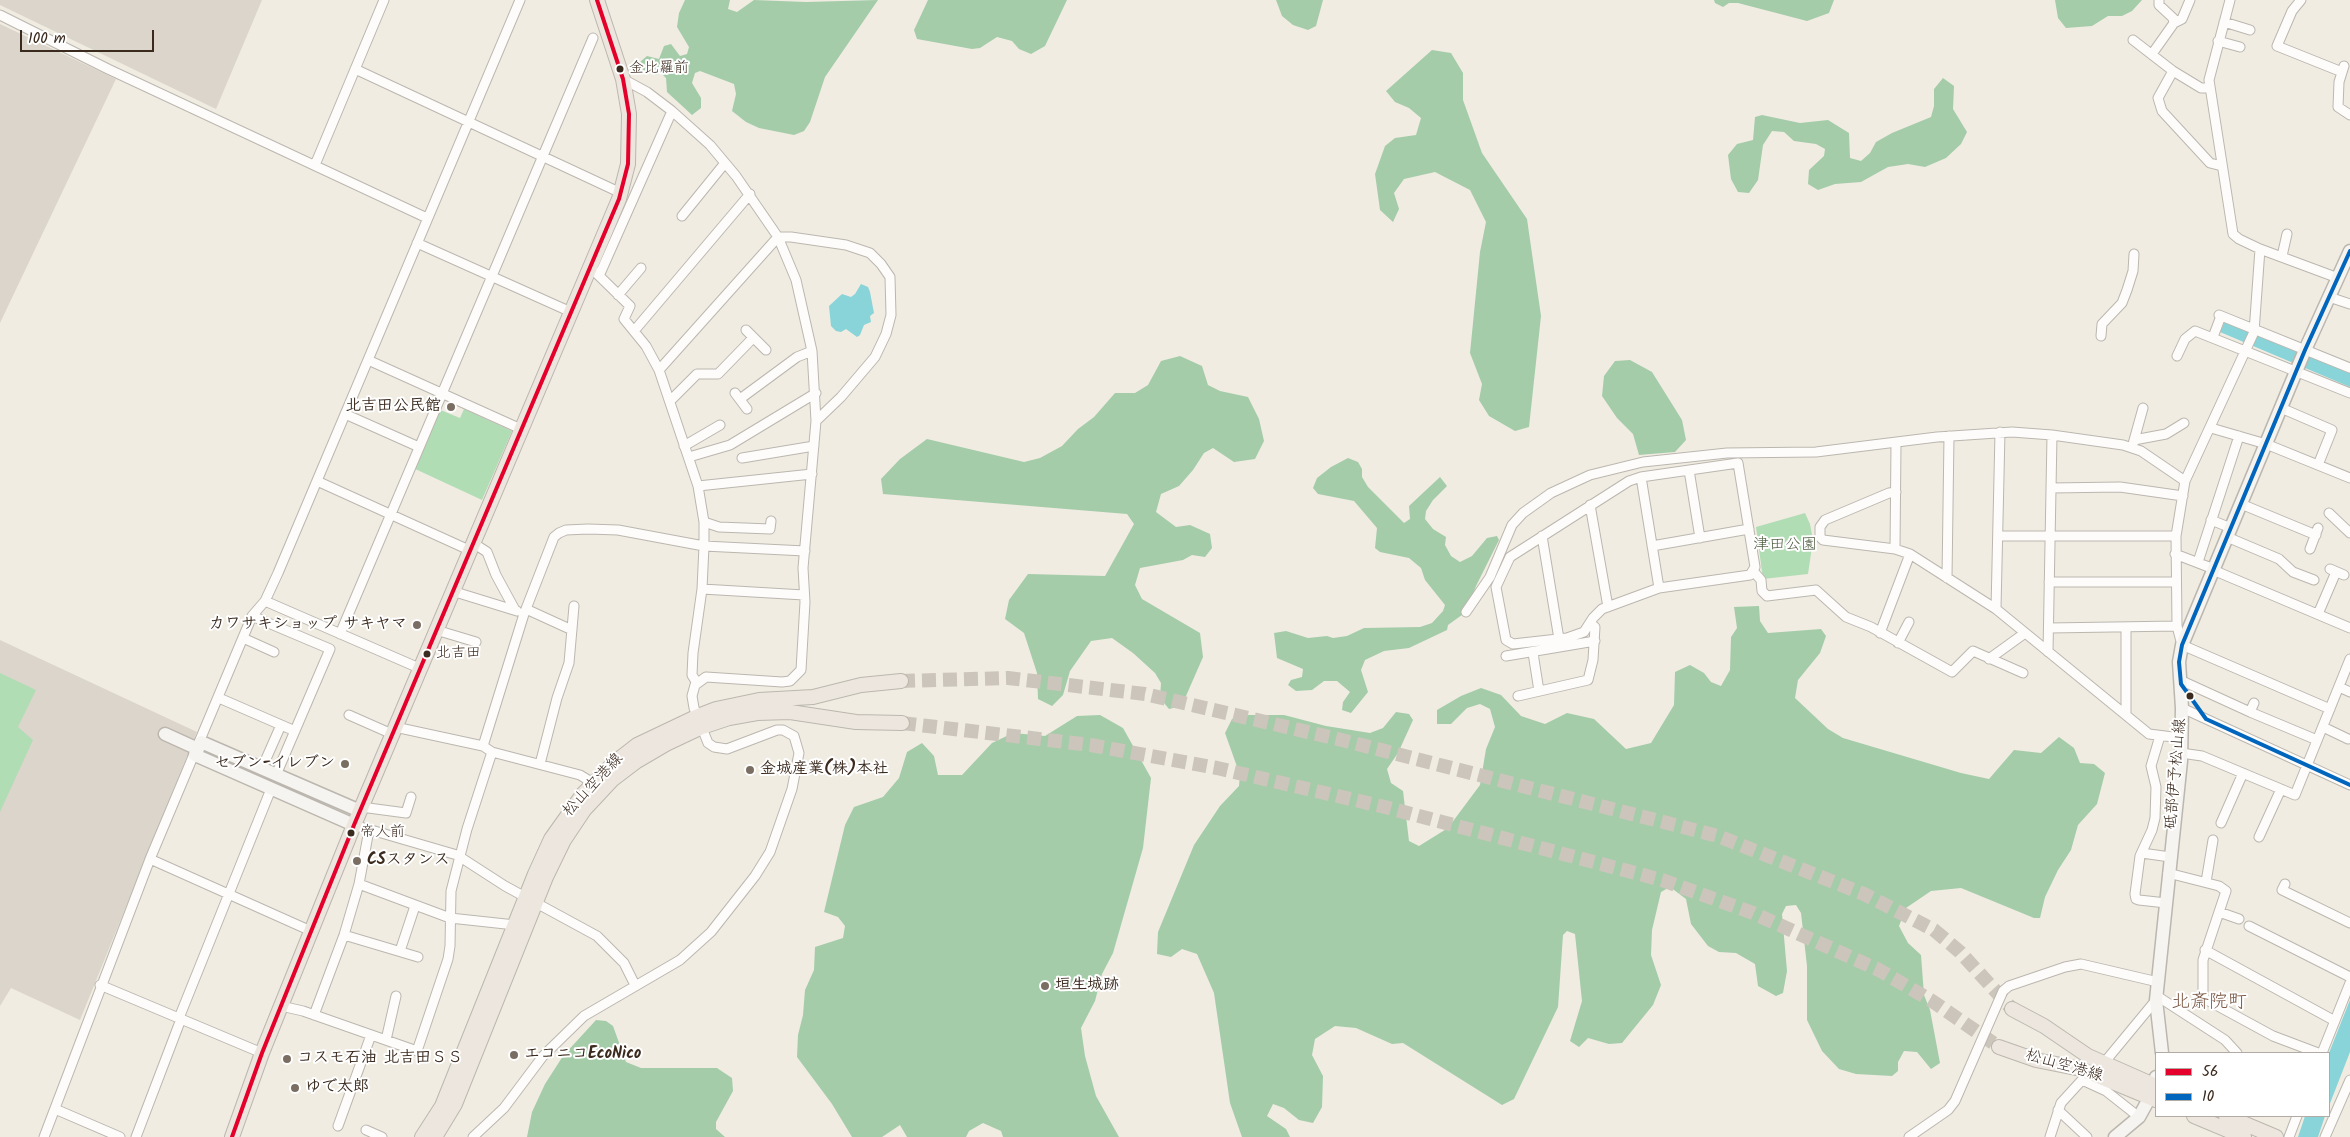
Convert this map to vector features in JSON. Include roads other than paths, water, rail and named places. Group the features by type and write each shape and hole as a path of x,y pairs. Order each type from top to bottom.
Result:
{"main road":[{"path":"232,1137 262,1053 360,809 571,312 594,271 623,187 630,130 628,102 623,79 597,0"},
{"path":"2305,351 2338,278 2347,265 2350,251"},
{"name":"砥部伊予松山線","path":"2162,1052 2157,998 2181,753 2182,708 2179,662 2182,645 2305,351"},
{"name":"松山空港線","path":"435,1137 455,1104 531,900 551,839 563,819 593,783 625,752 700,721 759,700 813,697 861,685 900,681"},
{"name":"松山空港線","path":"422,1137 442,1106 514,925 531,900 564,840 596,796 612,780 637,761 700,721 772,712 810,714 856,722 902,723"},
{"path":"165,734 198,749 271,789 354,825"},
{"path":"198,749 262,768 360,809"},
{"name":"松山空港線","path":"2012,1009 2044,1026 2088,1056 2155,1089"},
{"name":"松山空港線","path":"1998,1047 2036,1060 2081,1069 2155,1089"},
{"path":"2115,1137 2139,1117 2155,1089"},
{"path":"2196,1117 2244,1137"},
{"path":"2228,1117 2276,1137"}],"street":[{"path":"314,165 384,0"},
{"path":"44,1137 100,985 242,638 252,616 265,601 520,0"},
{"path":"2159,0 2159,5 2173,18 2174,23"},
{"path":"2152,54 2174,23 2180,22 2190,0"},
{"path":"2228,0 2224,22 2210,69 2209,88 2233,234 2260,249 2338,278"},
{"path":"2301,0 2292,11 2276,46 2343,69 2338,93 2338,107 2350,116"},
{"path":"0,16 108,69 428,218"},
{"path":"2224,22 2250,30"},
{"path":"340,634 593,38"},
{"path":"2134,40 2172,71 2201,88 2209,88"},
{"path":"2218,41 2240,47"},
{"path":"355,68 542,156 623,187 640,183"},
{"path":"2172,71 2158,98 2162,110 2210,163 2222,166"},
{"path":"473,1137 504,1108 543,1056 584,1016 674,964 711,932 739,898 770,852 792,789 799,753 798,743 789,732 777,730 720,750 708,743 692,696 697,683 706,677 782,682 796,677 801,670 804,595 803,568 816,421 816,393 812,351 796,280 778,237 750,194 710,145 672,111 647,92 623,79"},
{"path":"672,111 640,183 594,271 630,306 624,319 646,346 659,370 698,486 704,522 704,546 702,589 693,653 692,675 697,683"},
{"path":"682,216 725,163"},
{"path":"634,331 750,194"},
{"path":"2282,256 2287,234"},
{"path":"659,370 778,237 827,242 870,253 890,277 891,315 886,334 875,357 841,397 816,421"},
{"path":"417,243 571,312"},
{"path":"2260,249 2254,331 2185,481 2176,536 2175,582 2177,626 2182,645 2330,709"},
{"path":"2101,336 2102,324 2122,303 2133,271 2134,254"},
{"path":"618,295 641,268"},
{"path":"2329,298 2350,304"},
{"path":"2213,335 2220,317 2350,368"},
{"path":"746,330 766,350"},
{"path":"2177,356 2191,332 2195,331 2213,335 2350,393"},
{"path":"670,401 697,374 718,374 753,338"},
{"path":"747,409 738,396 797,357 812,351"},
{"path":"368,360 521,430"},
{"path":"689,457 730,445 816,393"},
{"path":"2133,444 2143,408"},
{"path":"2281,408 2332,430 2318,465"},
{"path":"345,414 419,447"},
{"path":"1466,612 1490,577 1512,525 1523,512 1551,493 1590,475 1623,466 1643,462 1740,458 1816,452 1896,444 1949,436 2000,432 2052,435 2133,444 2166,434 2184,423"},
{"path":"684,446 720,425"},
{"path":"2211,428 2266,444 2349,476"},
{"path":"1996,609 2000,432"},
{"path":"2048,652 2052,435"},
{"path":"1946,578 1949,436"},
{"path":"2198,562 2240,436"},
{"path":"1895,549 1896,444"},
{"path":"2133,444 2185,481"},
{"path":"742,458 814,446"},
{"path":"1740,458 1755,566 1754,572 1750,576 1659,588 1597,613 1584,632 1559,640 1508,644 1498,596 1497,581 1510,557 1629,481 1740,458"},
{"path":"1689,470 1700,538"},
{"path":"698,486 812,474"},
{"path":"1641,478 1659,588"},
{"path":"317,481 390,514 487,552 496,575 522,611"},
{"path":"2051,488 2120,487 2183,496"},
{"path":"1896,492 1889,493 1825,520 1820,527 1820,537 1823,540 1895,549 1910,554 1996,609 2149,734 2181,738"},
{"path":"2241,504 2317,532 2310,549"},
{"path":"1590,505 1608,607"},
{"path":"2329,513 2337,523 2350,533"},
{"path":"2211,520 2229,533 2279,559 2293,572 2314,580"},
{"path":"704,522 719,527 770,529 771,521"},
{"path":"1652,546 1749,529"},
{"path":"483,746 522,611 554,537 566,530 618,530 704,546 805,551"},
{"path":"1542,536 1559,640"},
{"path":"1999,536 2176,536"},
{"path":"1880,633 1910,554"},
{"path":"2176,554 2350,628"},
{"path":"1754,572 1761,580 1762,591 1766,596 1816,590 1846,617 1952,672 1973,651 2023,673"},
{"path":"2318,614 2336,572"},
{"path":"2050,582 2175,582"},
{"path":"702,589 804,595"},
{"path":"452,591 522,611 572,630"},
{"path":"265,601 419,668"},
{"path":"540,764 557,698 569,663 574,606"},
{"path":"252,616 330,649 276,775"},
{"path":"1518,696 1588,680 1595,641 1595,627 1590,622"},
{"path":"1898,643 1909,622"},
{"path":"2049,628 2177,626"},
{"path":"2126,627 2126,715"},
{"path":"436,630 476,642"},
{"path":"1990,658 2026,633"},
{"path":"242,638 274,652"},
{"path":"1506,656 1533,653 1595,641"},
{"path":"1533,653 1539,691"},
{"path":"2181,753 2202,756 2295,795 2350,659"},
{"path":"2180,680 2252,708 2317,740"},
{"path":"2339,687 2350,692"},
{"path":"218,698 295,731"},
{"path":"2182,708 2350,785"},
{"path":"349,715 393,730 483,746 492,752 580,775 593,783"},
{"path":"262,768 281,725"},
{"path":"2322,727 2348,738"},
{"path":"2160,736 2151,766 2156,786 2155,818 2142,853 2136,899 2166,903"},
{"path":"281,1006 314,1015 417,1051 448,959 451,891 467,829 492,752"},
{"path":"2221,823 2242,773"},
{"path":"136,1137 228,894 271,789"},
{"path":"2259,837 2281,789"},
{"path":"360,809 406,813 411,797"},
{"path":"354,825 460,857 531,900 574,923 610,948 624,963 635,986"},
{"path":"314,1015 344,935 359,884 368,830"},
{"path":"2206,882 2213,840"},
{"path":"2142,853 2170,858"},
{"path":"150,859 311,930"},
{"path":"2168,873 2219,886 2226,891 2205,950 2203,987 2205,999 2273,1036 2315,1052"},
{"path":"359,884 450,918 514,925"},
{"path":"2284,884 2282,890 2350,922"},
{"path":"400,951 416,906"},
{"path":"2219,912 2239,919"},
{"path":"2249,926 2350,977"},
{"path":"344,935 418,957"},
{"path":"2205,950 2335,1021"},
{"path":"1909,1137 1948,1110 1954,1102 2003,991 2009,986 2065,966 2081,964 2158,982"},
{"path":"2322,1052 2350,983"},
{"path":"100,985 262,1053"},
{"path":"386,1040 396,996"},
{"path":"2108,1058 2157,998 2225,1040 2235,1052"},
{"path":"338,1126 371,1035"},
{"path":"2050,1137 2060,1103 2082,1080 2106,1091 2139,1117"},
{"path":"2325,1137 2350,1080"},
{"path":"55,1109 120,1137"},
{"path":"2058,1110 2088,1137"},
{"path":"2288,1137 2297,1117"},
{"path":"366,1130 382,1137"}],"water":[{"path":"861,284 868,287 870,292 874,313 870,316 871,322 864,325 860,335 857,337 846,329 841,332 836,331 831,326 829,306 842,294 851,297"},
{"path":"2225,321 2350,373 2350,387 2220,332"},
{"path":"2350,1000 2350,1052 2330,1103 2329,1052"},
{"path":"2305,1117 2325,1117 2318,1137 2298,1137"}],"tunnel":[{"path":"901,681 1008,678 1145,694 1338,739 1718,836 1864,894 1934,930 1960,952 2012,1009"},
{"path":"902,723 1091,745 1217,768 1385,807 1662,880 1753,913 1879,970 1932,1001 1999,1047"}],"place":[{"name":"金比羅前","path":"620,69"},
{"name":"北吉田公民館","path":"451,407"},
{"name":"カワサキショップ サキヤマ","path":"417,625"},
{"name":"北吉田","path":"427,654"},
{"name":"セブン-イレブン","path":"345,764"},
{"name":"金城産業(株)本社","path":"750,770"},
{"name":"帝人前","path":"351,833"},
{"name":"CSスタンス","path":"357,861"},
{"name":"垣生城跡","path":"1045,986"},
{"name":"エコニコEcoNico","path":"514,1055"},
{"name":"コスモ石油 北吉田ＳＳ","path":"287,1059"},
{"name":"ゆで太郎","path":"295,1088"}],"district":[{"name":"北斎院町","path":"2209,1004"}],"park label":[{"name":"津田公園","path":"1785,546"}]}
